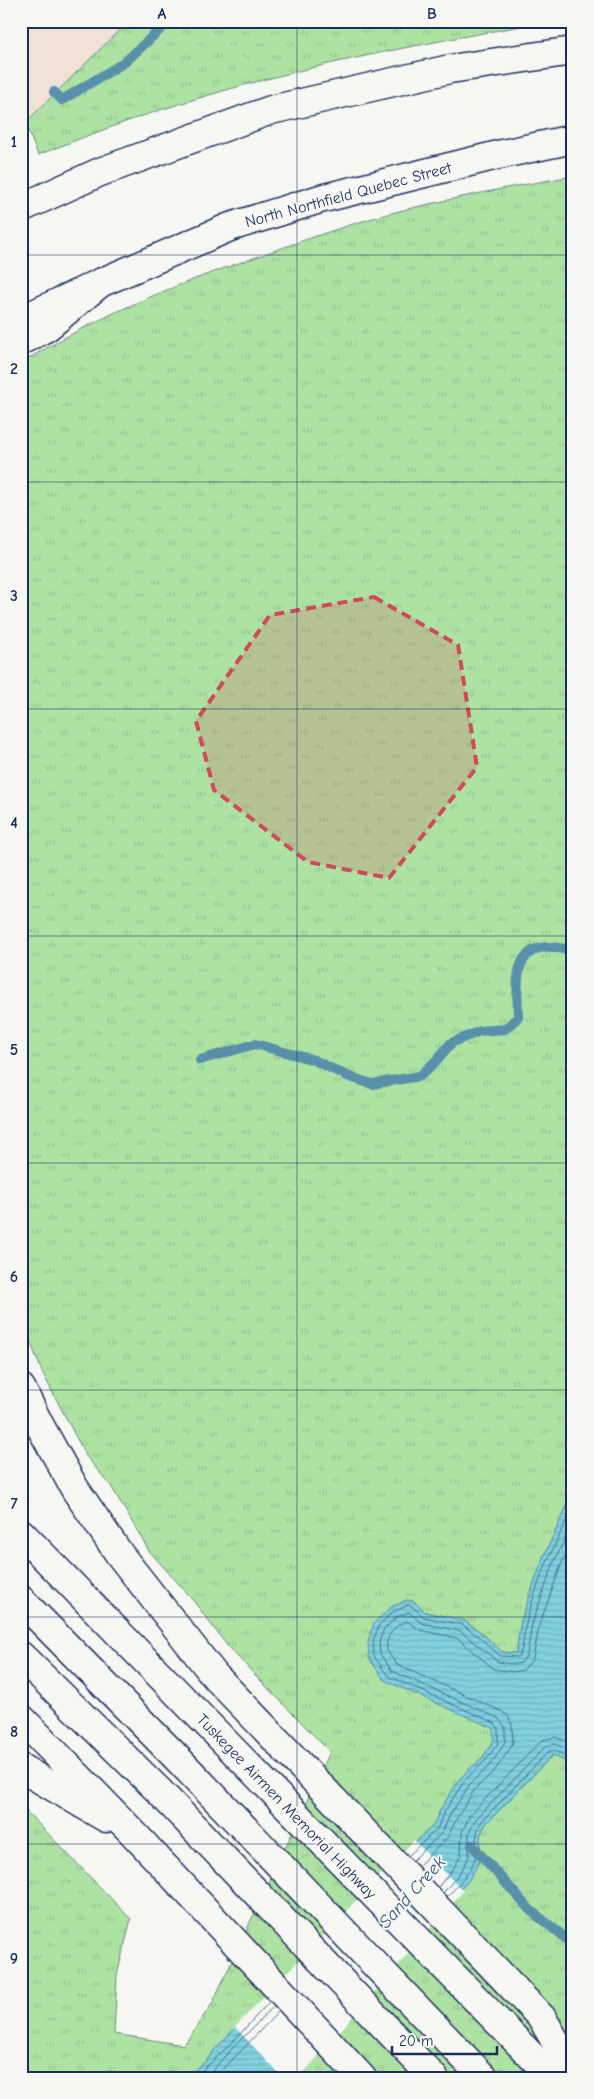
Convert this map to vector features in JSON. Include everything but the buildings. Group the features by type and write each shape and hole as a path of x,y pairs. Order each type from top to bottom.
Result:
{"main road":[{"path":"21,208 100,172 271,110 450,69 573,50"},
{"name":"North Northfield Quebec Street","path":"21,320 100,282 230,227 320,199 479,159 573,139"},
{"path":"21,341 47,327 100,282"},
{"path":"21,1388 75,1488 120,1555 215,1676 542,2018 573,2072"},
{"name":"Tuskegee Airmen Memorial Highway","path":"21,1533 553,2078"},
{"path":"21,1600 175,1756 484,2078"},
{"path":"21,1656 158,1790 434,2078"},
{"path":"21,1718 135,1835 362,2078"},
{"path":"21,1768 135,1835"}],"highlighted area":[{"path":"374,597 458,645 477,767 389,878 308,862 214,790 196,721 270,615"}],"shaded area":[{"path":"21,21 129,21 25,123 21,120"}],"green space":[{"path":"129,21 550,21 373,54 286,74 178,104 38,155 25,123"},
{"path":"573,176 573,1493 543,1558 521,1621 516,1653 502,1652 482,1633 464,1620 425,1612 415,1602 407,1600 390,1608 378,1669 384,1680 494,1728 494,1740 482,1758 461,1777 440,1810 433,1826 415,1842 215,2049 206,2061 185,2078 21,2078 21,1806 131,1919 117,1975 114,2034 184,2045 212,2004 330,1752 229,1648 189,1595 149,1551 111,1486 86,1456 42,1372 21,1318 21,363 75,332 132,305 218,270 321,234 395,212 461,197"},
{"path":"553,1755 573,1765 573,2078 296,2078 480,1860 480,1835 486,1824"}],"water":[{"name":"Sand Creek","path":"573,1493 573,1765 552,1755 486,1824 480,1835 480,1860 469,1880 296,2078 185,2078 206,2061 215,2049 415,1842 433,1826 440,1810 461,1777 482,1758 494,1740 493,1728 384,1680 369,1658 368,1641 374,1623 390,1608 407,1600 415,1602 425,1612 464,1620 482,1633 502,1652 516,1653 521,1621 543,1558"}],"pier":[{"path":"414,1840 463,1891 299,2078 283,2078 235,2027"}],"waterway":[{"path":"54,92 62,100 125,62 169,21"},
{"path":"200,1060 255,1044 314,1060 347,1076 372,1084 420,1076 451,1043 480,1031 505,1029 518,1017 518,974 526,956 534,950 546,947 569,949 573,944"},
{"path":"472,1845 529,1909 573,1944"}]}
